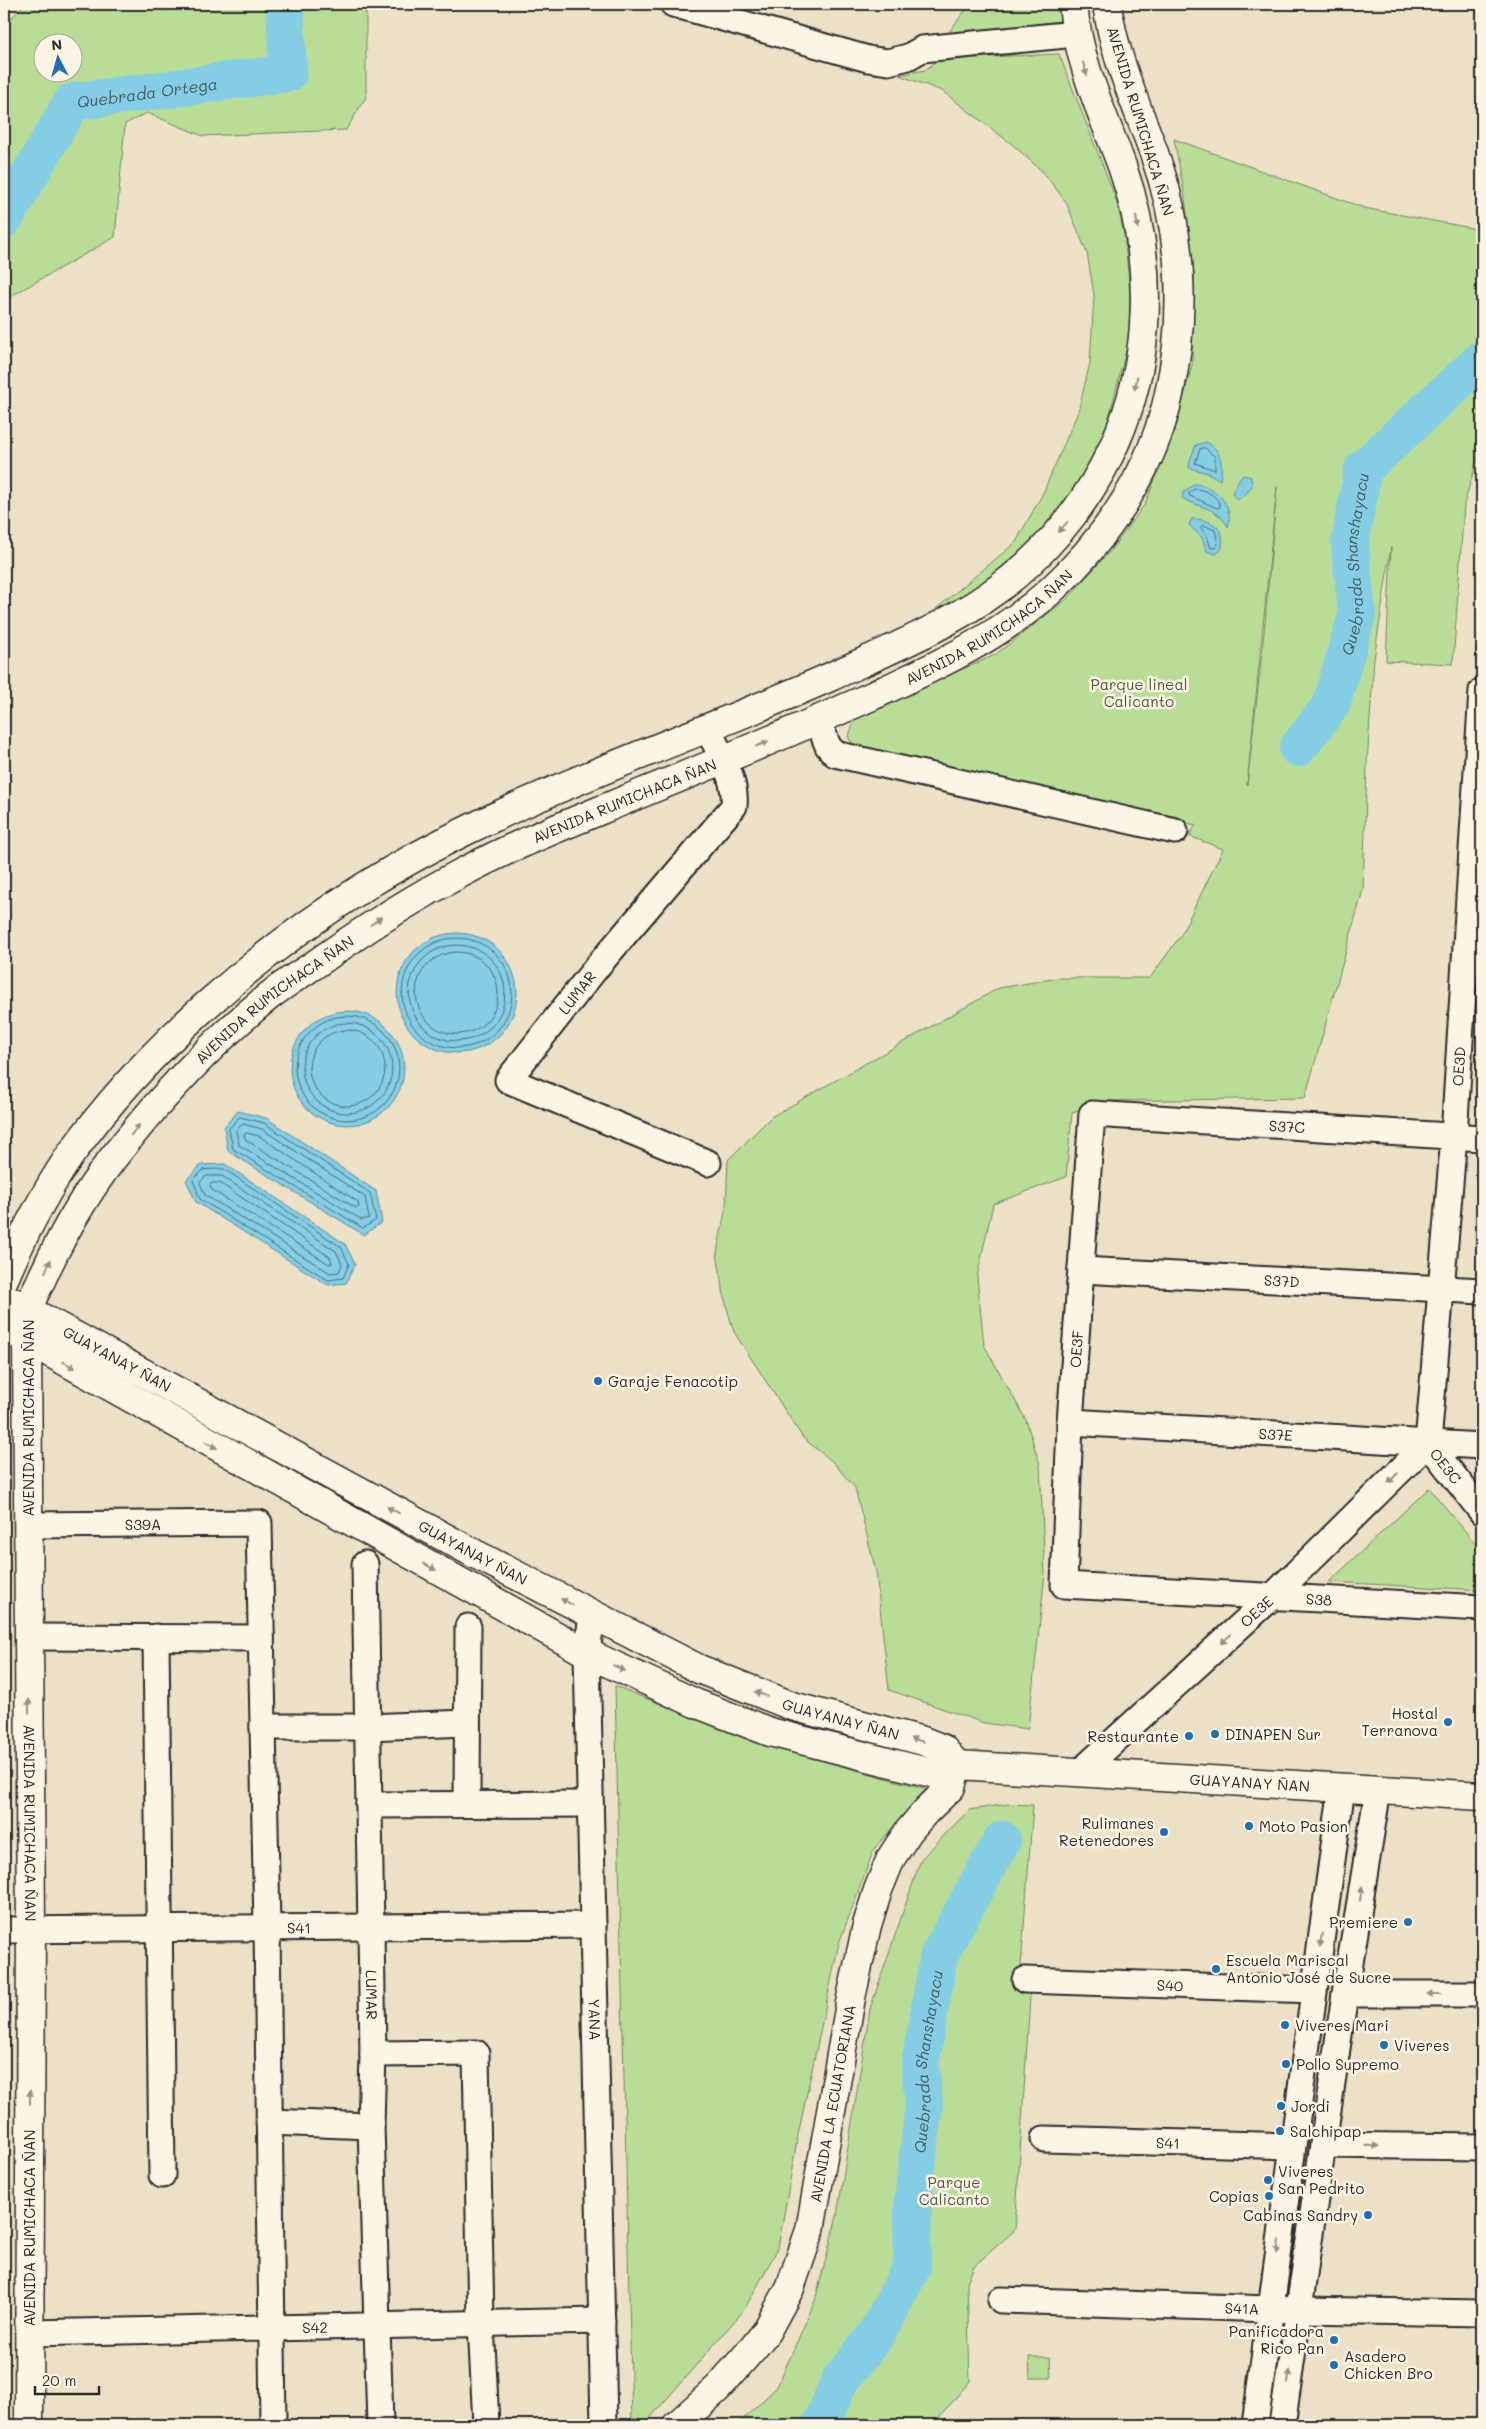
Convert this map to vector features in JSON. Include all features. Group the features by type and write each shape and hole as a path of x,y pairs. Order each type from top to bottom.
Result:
{"main road":[{"name":"AVENIDA RUMICHACA ÑAN","path":"4,1279 30,1220 71,1154 118,1096 165,1046 247,969 364,887 454,837 538,798 708,729 906,642 955,616 991,594 1025,567 1071,518 1092,489 1124,425 1135,389 1146,315 1145,278 1134,206 1089,80 1076,34 1073,4"},
{"name":"AVENIDA RUMICHACA ÑAN","path":"29,2425 31,1929 28,1310 61,1237 99,1174 145,1118 183,1078 269,996 382,916 470,868 552,830 818,721 922,673 973,646 1011,622 1041,599 1073,568 1121,508 1142,471 1156,437 1168,398 1180,316 1180,276 1176,234 1165,188 1112,36 1107,4"},
{"path":"1141,354 1175,359"},
{"name":"GUAYANAY ÑAN","path":"4,1297 366,1495 592,1615 699,1669 792,1706 923,1741 943,1749 957,1765"},
{"name":"GUAYANAY ÑAN","path":"4,1327 27,1342 586,1654 695,1703 770,1732 931,1773 957,1765 1482,1796"},
{"path":"351,1523 366,1495"},
{"name":"AVENIDA LA ECUATORIANA","path":"677,2425 718,2388 754,2347 766,2332 790,2288 810,2230 850,1998 867,1925 878,1890 891,1858 908,1832 951,1787 957,1765"}],"street":[{"path":"672,4 824,47 888,62 908,57 922,49 1076,34"},
{"name":"OE3D","path":"1428,1443 1454,1136 1482,691"},
{"path":"818,721 828,746 835,754 1175,831"},
{"name":"LUMAR","path":"708,729 736,792 734,806 596,968 503,1088 708,1163"},
{"name":"S37C","path":"1092,1114 1482,1138"},
{"name":"OE3F","path":"1064,1585 1070,1422 1092,1114"},
{"name":"S37D","path":"1081,1270 1482,1291"},
{"name":"S37E","path":"1070,1422 1482,1446"},
{"name":"OE3C","path":"1428,1443 1482,1512"},
{"name":"OE3E","path":"1079,1773 1273,1596 1428,1443"},
{"name":"S39A","path":"28,1525 259,1523 261,1638"},
{"name":"LUMAR","path":"365,1564 374,2054 372,2126 380,2425"},
{"name":"S38","path":"1064,1585 1482,1608"},
{"name":"YANA","path":"592,1615 586,1654 604,2425"},
{"path":"467,1804 468,1627"},
{"path":"29,1637 261,1638 267,1927 273,2425"},
{"path":"156,1637 162,2175"},
{"path":"263,1726 368,1727 467,1723"},
{"path":"1255,2425 1342,1787"},
{"path":"1282,2425 1345,1994 1378,1790"},
{"path":"369,1805 590,1804"},
{"name":"S41","path":"4,1930 593,1925"},
{"name":"S40","path":"1025,1980 1314,1990"},
{"path":"1345,1994 1482,1994"},
{"path":"374,2054 476,2053 481,2324 486,2425"},
{"path":"269,2122 372,2126"},
{"name":"S41","path":"1044,2139 1292,2146"},
{"path":"1323,2145 1482,2147"},
{"name":"S41A","path":"1001,2300 1300,2310 1482,2313"},
{"name":"S42","path":"29,2333 602,2321"}],"green space":[{"path":"24,4 366,4 366,97 346,130 203,136 147,113 125,124 115,237 4,300 4,27"},
{"path":"970,4 1060,4 1060,21 946,36"},
{"path":"1059,54 1116,199 1124,232 1130,293 1129,339 1107,425 1077,488 1027,546 965,597 936,609 1016,542 1043,493 1078,412 1090,363 1094,295 1087,253 1066,202 1044,173 1013,145 942,91 899,75 925,70 939,59"},
{"name":"Parque lineal Calicanto","path":"1174,139 1364,208 1482,230 1482,444 1464,504 1453,664 1386,661 1391,547 1374,659 1367,764 1363,890 1305,1098 1105,1101 1072,1113 1066,1177 993,1204 977,1277 984,1345 1026,1420 1040,1465 1045,1574 1028,1729 984,1723 889,1690 876,1571 855,1488 833,1462 803,1438 734,1332 725,1301 717,1253 726,1206 728,1160 771,1117 999,988 1058,978 1150,978 1181,935 1223,849 1189,836 1196,825 857,750 848,737 855,720 876,707 995,655 1067,599 1111,550 1145,504 1177,424 1192,365 1194,274 1185,197","holes":["1277,487 1263,644 1247,785"]},
{"path":"1429,1488 1482,1551 1482,1590 1329,1582"},
{"path":"615,1686 760,1744 926,1789 874,1849 839,1943 798,2135 778,2248 744,2310 644,2425 632,2425"},
{"name":"Parque Calicanto","path":"1009,1804 1033,1805 1021,1966 1030,1997 1015,2230 974,2266 967,2282 970,2381 933,2425 737,2425 777,2387 815,2301 837,2216 870,2009 921,1859 969,1810"},
{"path":"1029,2357 1050,2357 1051,2378 1030,2378"}],"water":[{"path":"1206,442 1215,449 1220,458 1220,480 1208,473 1189,468 1196,445"},
{"path":"1243,475 1251,477 1252,486 1245,495 1237,500 1232,494"},
{"path":"1194,484 1209,488 1221,497 1228,511 1228,527 1224,520 1213,511 1182,498 1183,493"},
{"path":"1192,519 1206,521 1216,526 1222,536 1221,550 1216,554 1207,551 1202,538 1189,525"},
{"path":"457,933 480,938 490,943 499,951 507,960 512,970 517,993 512,1016 507,1026 499,1035 490,1043 480,1048 457,1053 434,1048 424,1043 415,1035 407,1026 402,1016 397,993 402,970 407,960 415,951 424,943 434,938"},
{"path":"347,1011 369,1016 387,1028 399,1046 404,1068 399,1090 387,1108 369,1120 347,1125 325,1120 307,1108 295,1090 290,1068 295,1046 307,1028 325,1016"},
{"path":"238,1111 266,1118 376,1191 382,1222 364,1235 228,1151 224,1127"},
{"path":"225,1164 345,1244 355,1264 346,1283 328,1285 196,1202 186,1180 201,1165"}],"waterway":[{"name":"Quebrada Ortega","path":"4,219 72,102 288,73 285,4"},
{"name":"Quebrada Shanshayacu","path":"1298,748 1331,705 1357,615 1350,543 1363,469 1482,359"},
{"name":"Quebrada Shanshayacu","path":"821,2425 839,2382 875,2336 912,2267 913,2202 924,2104 920,2065 939,1955 1002,1840"}],"place":[{"name":"Garaje Fenacotip","path":"598,1381"},
{"name":"Hostal Terranova","path":"1448,1722"},
{"name":"DINAPEN Sur","path":"1215,1734"},
{"name":"Restaurante","path":"1189,1736"},
{"name":"Moto Pasion","path":"1249,1826"},
{"name":"Rulimanes Retenedores","path":"1164,1832"},
{"name":"Premiere","path":"1408,1922"},
{"name":"Escuela Mariscal Antonio José de Sucre","path":"1216,1969"},
{"name":"Viveres Mari","path":"1285,2025"},
{"name":"Viveres","path":"1384,2045"},
{"name":"Pollo Supremo","path":"1286,2064"},
{"name":"Jordi","path":"1281,2106"},
{"name":"Salchipap","path":"1280,2131"},
{"name":"Viveres San Pedrito","path":"1268,2180"},
{"name":"Copias","path":"1269,2196"},
{"name":"Cabinas Sandry","path":"1368,2215"},
{"name":"Panificadora Rico Pan","path":"1334,2340"},
{"name":"Asadero Chicken Bro","path":"1334,2365"}]}
